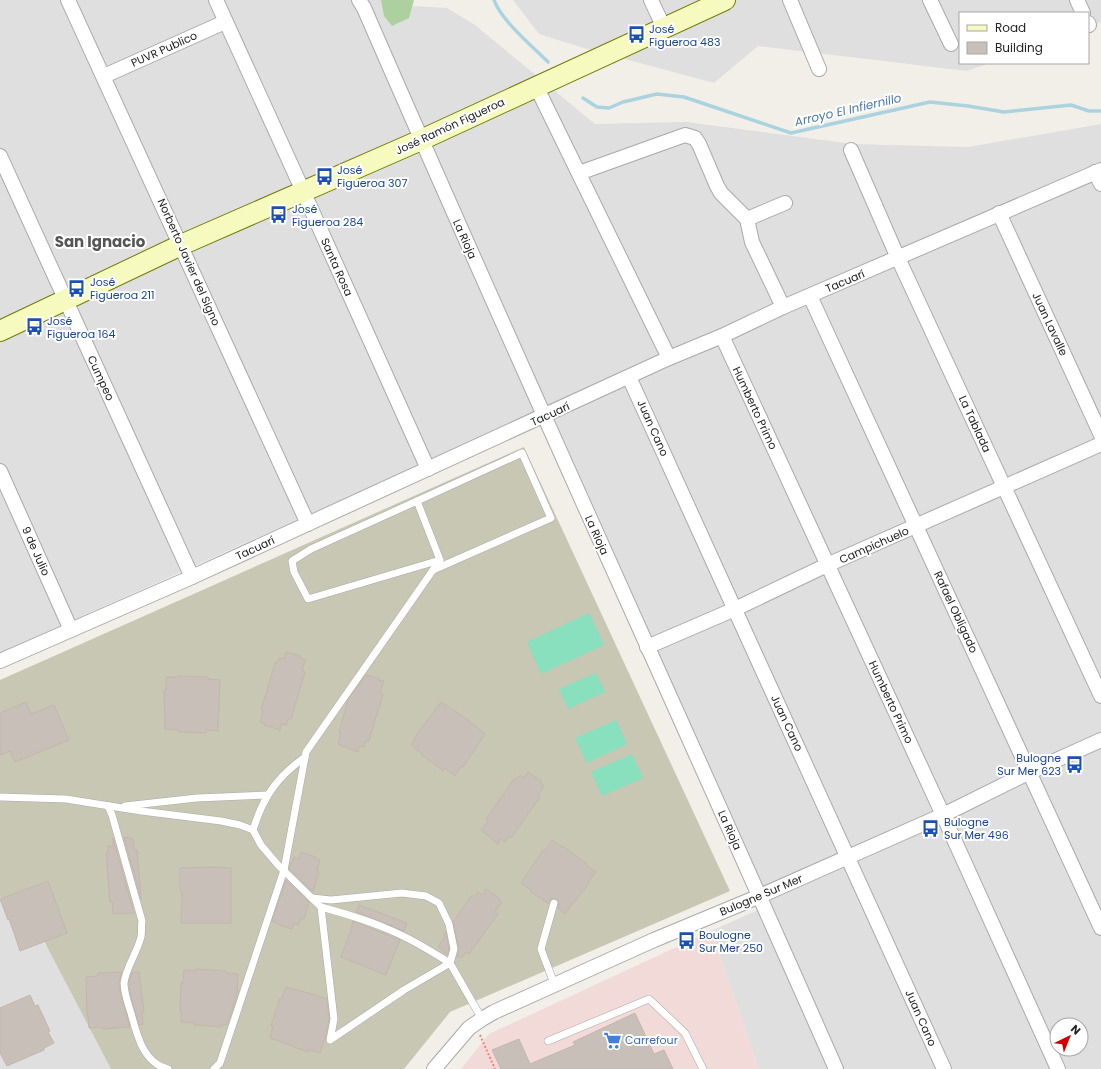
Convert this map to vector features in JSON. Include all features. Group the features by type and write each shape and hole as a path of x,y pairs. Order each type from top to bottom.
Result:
{"main road":[{"name":"José Ramón Figueroa","path":"0,331 181,245 421,140 725,0"}],"street":[{"name":"Norberto Javier del Signo","path":"68,0 308,524"},
{"name":"Santa Rosa","path":"216,0 428,469"},
{"name":"La Rioja","path":"359,0 364,8 421,140 836,1069"},
{"path":"651,0 664,28"},
{"path":"790,0 819,69"},
{"path":"930,0 951,44"},
{"path":"1077,0 1083,12"},
{"name":"PUVR Publico","path":"104,76 225,22"},
{"path":"536,86 669,358"},
{"path":"579,172 685,135 695,138 721,193 747,219 752,242 783,307"},
{"name":"La Tablada","path":"851,150 898,258 1101,696"},
{"name":"Cumpeo","path":"0,156 192,577"},
{"name":"Tacuarí","path":"0,661 192,577 783,307 999,213 1099,176"},
{"path":"747,219 785,203"},
{"name":"Juan Lavalle","path":"999,213 1101,435"},
{"name":"Rafael Obligado","path":"810,296 1101,928"},
{"name":"Humberto Primo","path":"722,336 944,815 1058,1069"},
{"name":"Juan Cano","path":"629,377 944,1069"},
{"name":"Campichuelo","path":"647,647 735,609 916,525 1101,444"},
{"name":"9 de Julio","path":"0,471 71,630"},
{"name":"Bulogne Sur Mer","path":"434,1069 462,1035 478,1021 654,940 760,896 944,815 1030,772 1101,740"}],"lane":[{"path":"433,570 551,518 522,453 311,549 292,561 294,572 308,600 440,560"},
{"path":"417,501 440,560"},
{"path":"214,1069 220,1063 284,870 306,752 440,560"},
{"path":"253,830 258,814 267,796 293,766 305,757"},
{"path":"117,807 197,798 267,796"},
{"path":"0,798 66,799 190,818 221,821 240,825 253,830 261,845 320,908 334,1019 330,1040 404,990 450,963 454,949 449,924 438,903 426,896 402,893 331,900 312,898"},
{"path":"108,806 112,815 142,921 140,937 124,983 125,995 139,1043 147,1055 161,1067 168,1069"},
{"path":"554,903 540,949 555,986"},
{"path":"320,908 352,915 386,928 429,950 450,963 478,1021"},
{"path":"548,1041 649,999 685,1033 703,1069"}],"path":[{"path":"478,1021 495,1069"}],"shaded area":[{"path":"0,0 382,0 392,9 416,6 447,8 475,25 595,124 687,122 853,144 968,147 1101,124 1101,1069 759,1069 711,931 771,904 549,407 0,653"},
{"path":"513,0 1101,0 1101,22 1089,27 1089,12 959,12 959,64 987,64 967,71 758,46 714,83 584,48 539,34"},
{"path":"524,447 730,891 450,1012 404,1069 111,1069 43,939 20,951 0,896 0,680"},
{"path":"0,891 48,948 111,1069 0,1069"},
{"path":"711,931 759,1069 461,1069 489,1034"}],"green space":[{"path":"381,0 414,0 409,18 392,26 384,16"},
{"path":"589,613 604,645 541,674 527,642"},
{"path":"596,673 605,692 568,709 559,689"},
{"path":"616,720 627,744 587,763 575,738"},
{"path":"632,754 643,778 602,796 591,772"}],"building":[{"path":"286,652 301,656 300,658 305,660 302,671 305,672 291,719 288,719 286,725 281,724 280,730 264,725 265,724 260,722 263,711 261,710 275,663 277,663 279,658 284,659"},
{"path":"366,675 379,678 378,680 384,681 380,693 383,694 369,741 366,741 364,747 359,746 358,752 338,744 341,733 339,732 348,700"},
{"path":"166,677 208,677 208,679 220,680 218,731 206,730 206,733 178,732 178,730 165,729 164,690 166,690"},
{"path":"26,702 31,714 54,705 69,740 15,762 10,751 0,755 0,713"},
{"path":"441,702 464,717 485,734 463,767 461,767 455,776 445,768 443,771 411,745 416,735"},
{"path":"528,772 541,781 540,782 544,786 538,795 540,797 511,838 509,836 505,842 501,839 498,844 481,830 488,821 486,819 514,779 516,780 520,775 524,778"},
{"path":"124,837 133,839 134,850 137,850 141,899"},
{"path":"113,838 134,913 113,914 112,901 110,902 106,852 108,852 108,846 113,846"},
{"path":"552,840 562,847 563,846 596,872 565,914 558,908 559,902 557,899 552,898 549,904 521,883 543,850 545,851"},
{"path":"301,852 316,857 315,858 320,860 317,871 319,872 313,892 289,869 294,857 299,859"},
{"path":"180,868 231,868 231,923 181,923 182,894 180,890"},
{"path":"286,880 309,902 304,919 301,918 298,925 294,923 292,929 272,921"},
{"path":"48,881 67,933 20,951 11,923 9,919 8,920 0,899"},
{"path":"486,889 499,898 498,899 502,902 495,912 498,914 469,954 466,952 462,958 458,955 457,958 459,948 453,922 472,895 474,897 478,892 482,895"},
{"path":"359,905 407,923 404,931 356,912"},
{"path":"353,921 400,940 386,975 341,957"},
{"path":"446,932 449,949 447,955 438,947 445,937 444,935"},
{"path":"196,969 226,971 226,973 238,974 237,995 227,1025 222,1024 222,1027 194,1025 194,1023 181,1022 181,983 183,983 184,970 196,971"},
{"path":"122,972 119,982 120,991 130,1027 102,1029 101,1027 89,1028 87,1016 86,977 98,976 98,973"},
{"path":"139,972 144,1011 142,1012 143,1024 139,1025 131,997 129,983 132,973"},
{"path":"286,987 327,999 329,1019 325,1041 320,1053 309,1050 308,1052 270,1038 273,1026 271,1026 280,998 282,998"},
{"path":"30,995 35,1006 38,1005 50,1031 48,1032 54,1043 44,1048 44,1050 7,1066 0,1053 0,1008"},
{"name":"Carrefour","path":"635,1013 654,1054 664,1050 673,1069 501,1069 492,1050 519,1039 530,1064 575,1045 573,1042"}],"waterway":[{"name":"Arroyo El Infiernillo","path":"494,0 503,16 548,62"},
{"name":"Arroyo El Infiernillo","path":"583,98 597,107 609,108 623,102 657,94 684,97 791,133 930,102 1004,112 1071,105 1089,111 1101,111"}],"place":[{"name":"José Figueroa 483","path":"636,35"},
{"name":"José Figueroa 307","path":"324,176"},
{"name":"José Figueroa 284","path":"279,215"},
{"name":"José Figueroa 211","path":"77,288"},
{"name":"José Figueroa 164","path":"34,327"},
{"name":"Bulogne Sur Mer 623","path":"1074,764"},
{"name":"Bulogne Sur Mer 496","path":"931,828"},
{"name":"Boulogne Sur Mer 250","path":"686,941"},
{"name":"Carrefour","path":"612,1040"}],"district":[{"name":"San Ignacio","path":"100,242"}]}
